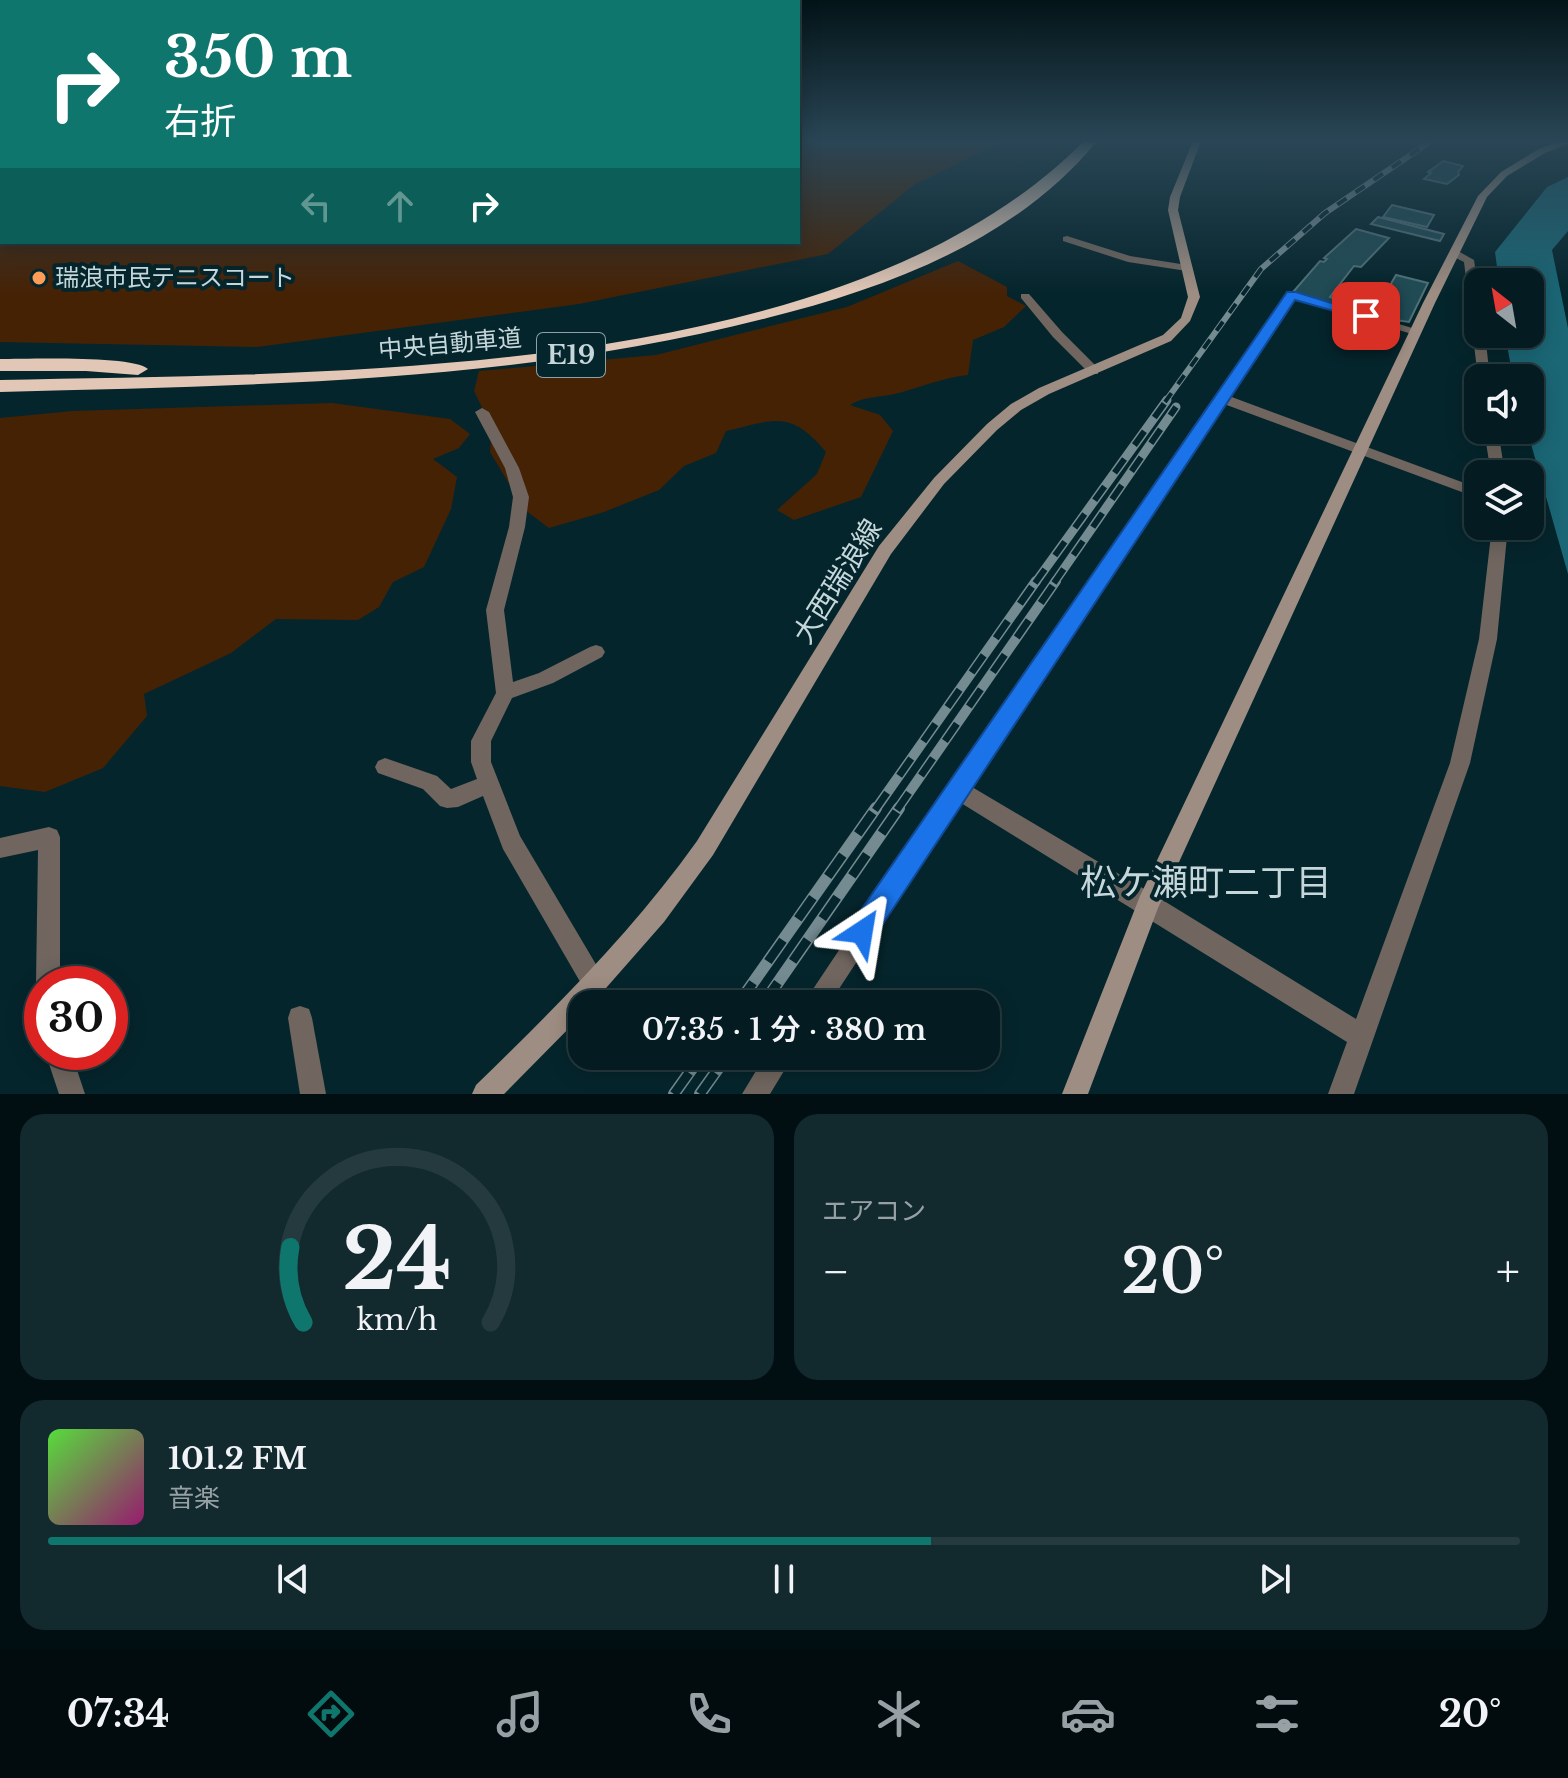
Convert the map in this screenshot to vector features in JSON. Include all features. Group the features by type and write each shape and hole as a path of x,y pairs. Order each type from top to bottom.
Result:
{"highway":[{"name":"中央自動車道","path":"0,372 356,362 504,350 621,333 760,303 885,261 948,231 1011,192"},
{"name":"中央自動車道","path":"0,386 281,380 431,371 564,356 689,334 811,301 911,264 975,232 1036,192"},
{"path":"0,365 86,365 138,369"},
{"path":"0,395 281,380"}],"street":[{"name":"大西瑞浪線","path":"485,1094 595,983 674,895 885,550 911,514 992,427 1016,407 1044,391 1152,346 1178,329 1186,319 1194,297 1173,210 1177,192"},
{"path":"1075,1094 1148,904 1416,331 1487,192"},
{"path":"1067,239 1128,259 1187,268"},
{"path":"1454,253 1469,260 1470,268"},
{"path":"824,990 956,789 1292,295 1416,331"},
{"path":"1025,296 1053,332 1094,371"},
{"path":"1221,398 1464,488"},
{"path":"482,412 512,468 521,497 517,527 495,610 505,693 481,741 481,762 511,842 595,983"},
{"path":"1341,1094 1460,763 1488,639 1499,540"},
{"path":"505,693 546,678 596,652"},
{"path":"385,767 430,782 447,799 458,798 488,784"},
{"path":"956,789 1362,1037"},
{"path":"0,848 49,837 48,966"},
{"path":"300,1018 313,1094"},
{"path":"64,1070 72,1094"},
{"path":"755,1094 771,1070"}],"shaded area":[{"path":"800,192 905,192 828,254 579,304 257,347 0,342 0,244 800,244"},
{"path":"958,261 1007,287 1007,296 1026,306 1004,327 973,340 968,375 850,405 880,415 893,431 861,497 794,520 777,510 817,474 826,452 802,429 780,421 769,421 726,431 716,453 684,466 659,490 604,512 549,528 525,510 490,452 492,428 474,391 479,371 656,355 847,307"},
{"path":"332,403 450,419 470,434 459,448 433,459 457,477 451,509 424,567 393,582 379,607 358,620 276,619 231,653 144,694 147,716 103,768 45,792 0,786 0,418 73,411"}],"water":[{"path":"1543,192 1568,192 1568,231 1552,250 1568,328 1568,574 1544,490 1544,460 1536,460 1531,444 1544,444 1544,364 1510,364 1508,348 1544,348 1544,268 1497,268 1495,252"}],"building":[{"path":"1392,205 1434,215 1427,227 1383,217"},
{"path":"1378,217 1444,234 1440,241 1371,224"},
{"path":"1356,229 1389,238 1361,267 1354,266 1330,297 1364,308 1367,305 1377,308 1396,275 1428,283 1409,322 1374,317 1293,292 1320,261 1324,262 1327,259 1324,258"}],"railway":[{"path":"1165,402 1261,269 1325,213 1356,192"},
{"path":"1035,583 1167,400"},
{"path":"1054,583 1176,407"},
{"path":"875,810 1036,581"},
{"path":"897,810 1056,581"},
{"path":"748,990 876,808"},
{"path":"773,990 899,808"},
{"path":"674,1094 691,1070"},
{"path":"700,1094 717,1070"}],"place":[{"name":"瑞浪市民テニスコート","path":"39,278"}],"district":[{"name":"松ケ瀬町二丁目","path":"1206,882"}],"route":[{"path":"862,932 1292,295 1366,316"}]}
